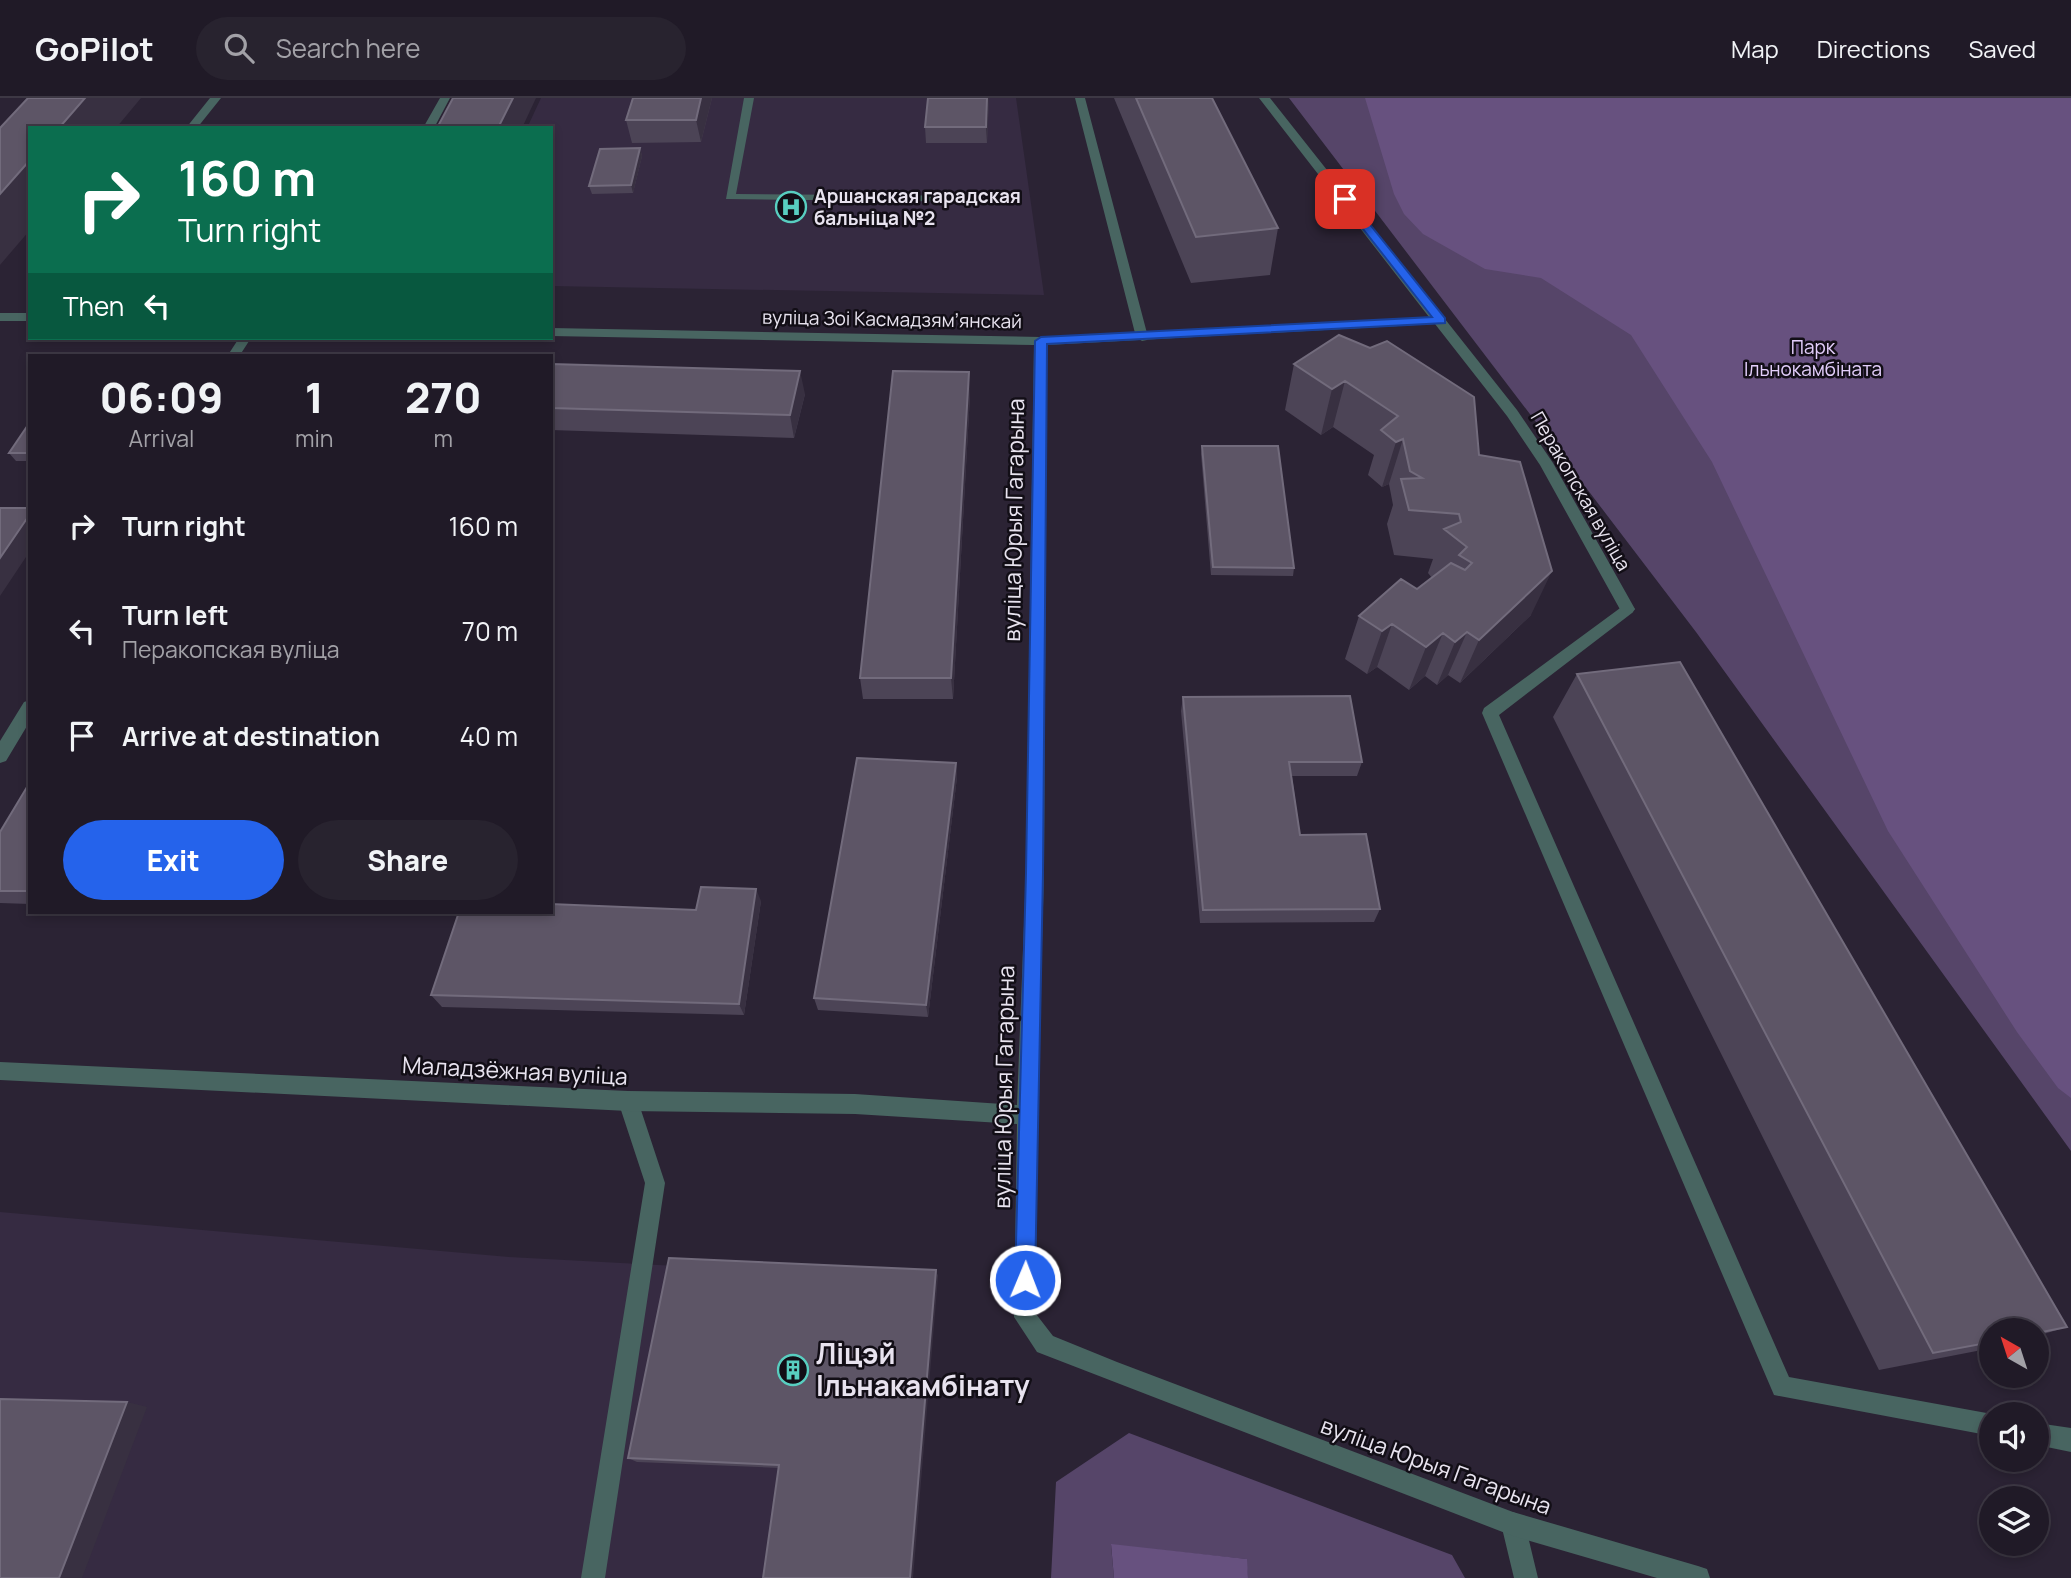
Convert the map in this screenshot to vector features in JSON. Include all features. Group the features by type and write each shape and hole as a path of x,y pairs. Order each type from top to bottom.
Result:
{"street":[{"path":"193,126 216,98"},
{"path":"429,126 445,98"},
{"path":"749,98 730,197 996,199"},
{"path":"1080,98 1142,337"},
{"name":"Перакопская вуліца","path":"1265,98 1512,413 1546,463 1627,609 1490,713 1782,1387 1979,1423"},
{"path":"0,317 28,317"},
{"name":"вуліца Зоі Касмадзямʼянскай","path":"553,332 1041,341 1441,320"},
{"name":"вуліца Юрыя Гагарына","path":"1041,341 1035,873 1027,1115 1025,1317 1045,1344 1513,1524 1698,1578"},
{"path":"0,757 28,709"},
{"name":"Маладзёжная вуліца","path":"0,1071 628,1101 855,1104 1027,1115"},
{"path":"593,1578 654,1183 628,1101"},
{"path":"2049,1436 2071,1440"},
{"path":"1513,1524 1526,1578"}],"shaded area":[{"name":"Аршанская гарадская бальніца №2","path":"541,98 1016,98 1044,295 553,286 553,126 528,126"},
{"path":"0,1212 509,1257 677,1266 913,1578 0,1578"}],"green space":[{"name":"Парк Ільнокамбіната","path":"1289,98 2071,98 2071,1151 1696,632"},
{"name":"Парк Ільнокамбіната","path":"1365,98 2071,98 2071,1098 2058,1088 2017,1032 1888,831 1712,462 1631,335 1541,278 1485,269 1423,234 1404,214 1394,194"},
{"path":"1129,1433 1452,1555 1465,1578 1248,1578 1246,1559 1111,1545 1114,1578 1051,1578 1056,1482"},
{"path":"1111,1544 1247,1559 1248,1578 1114,1578"}],"building":[{"path":"28,98 85,98 61,126 28,126 28,162 0,194 0,128"},
{"path":"453,98 513,98 499,126 438,126"},
{"path":"633,98 701,98 696,120 626,120"},
{"path":"928,98 987,98 986,127 925,127"},
{"path":"1136,98 1212,98 1278,228 1196,237"},
{"path":"640,148 631,185 589,186 600,149"},
{"path":"1339,335 1370,348 1387,341 1474,397 1479,455 1520,462 1552,571 1479,640 1467,632 1455,642 1443,633 1426,647 1392,624 1382,631 1359,616 1401,579 1417,589 1451,563 1465,570 1472,563 1459,555 1467,547 1444,529 1461,522 1459,514 1409,510 1401,479 1422,478 1410,471 1403,439 1396,442 1381,430 1398,416 1345,381 1332,389 1294,364"},
{"path":"553,364 800,371 790,415 553,408"},
{"path":"893,371 969,372 951,678 860,678"},
{"path":"28,425 28,453 9,453"},
{"path":"1202,446 1278,446 1294,568 1213,567"},
{"path":"0,508 28,508 28,517 0,558"},
{"path":"1680,662 2067,1327 2049,1331 2049,1318 1979,1318 1979,1344 1933,1353 1577,674"},
{"path":"1350,696 1362,762 1289,762 1300,835 1366,834 1380,909 1203,910 1183,697"},
{"path":"857,758 956,763 926,1005 814,998"},
{"path":"28,785 28,891 0,891 0,832"},
{"path":"701,887 756,889 739,1004 431,995 458,914 553,914 553,904 696,910"},
{"name":"Ліцэй Ільнакамбінату","path":"669,1258 936,1270 910,1578 763,1578 779,1465 628,1458"},
{"path":"0,1399 127,1402 59,1578 0,1578"}],"place":[{"name":"Аршанская гарадская бальніца №2","path":"791,207"},
{"name":"Ліцэй Ільнакамбінату","path":"793,1370"}],"route":[{"path":"1025,1280 1035,873 1041,341 1441,320 1345,199"}]}
